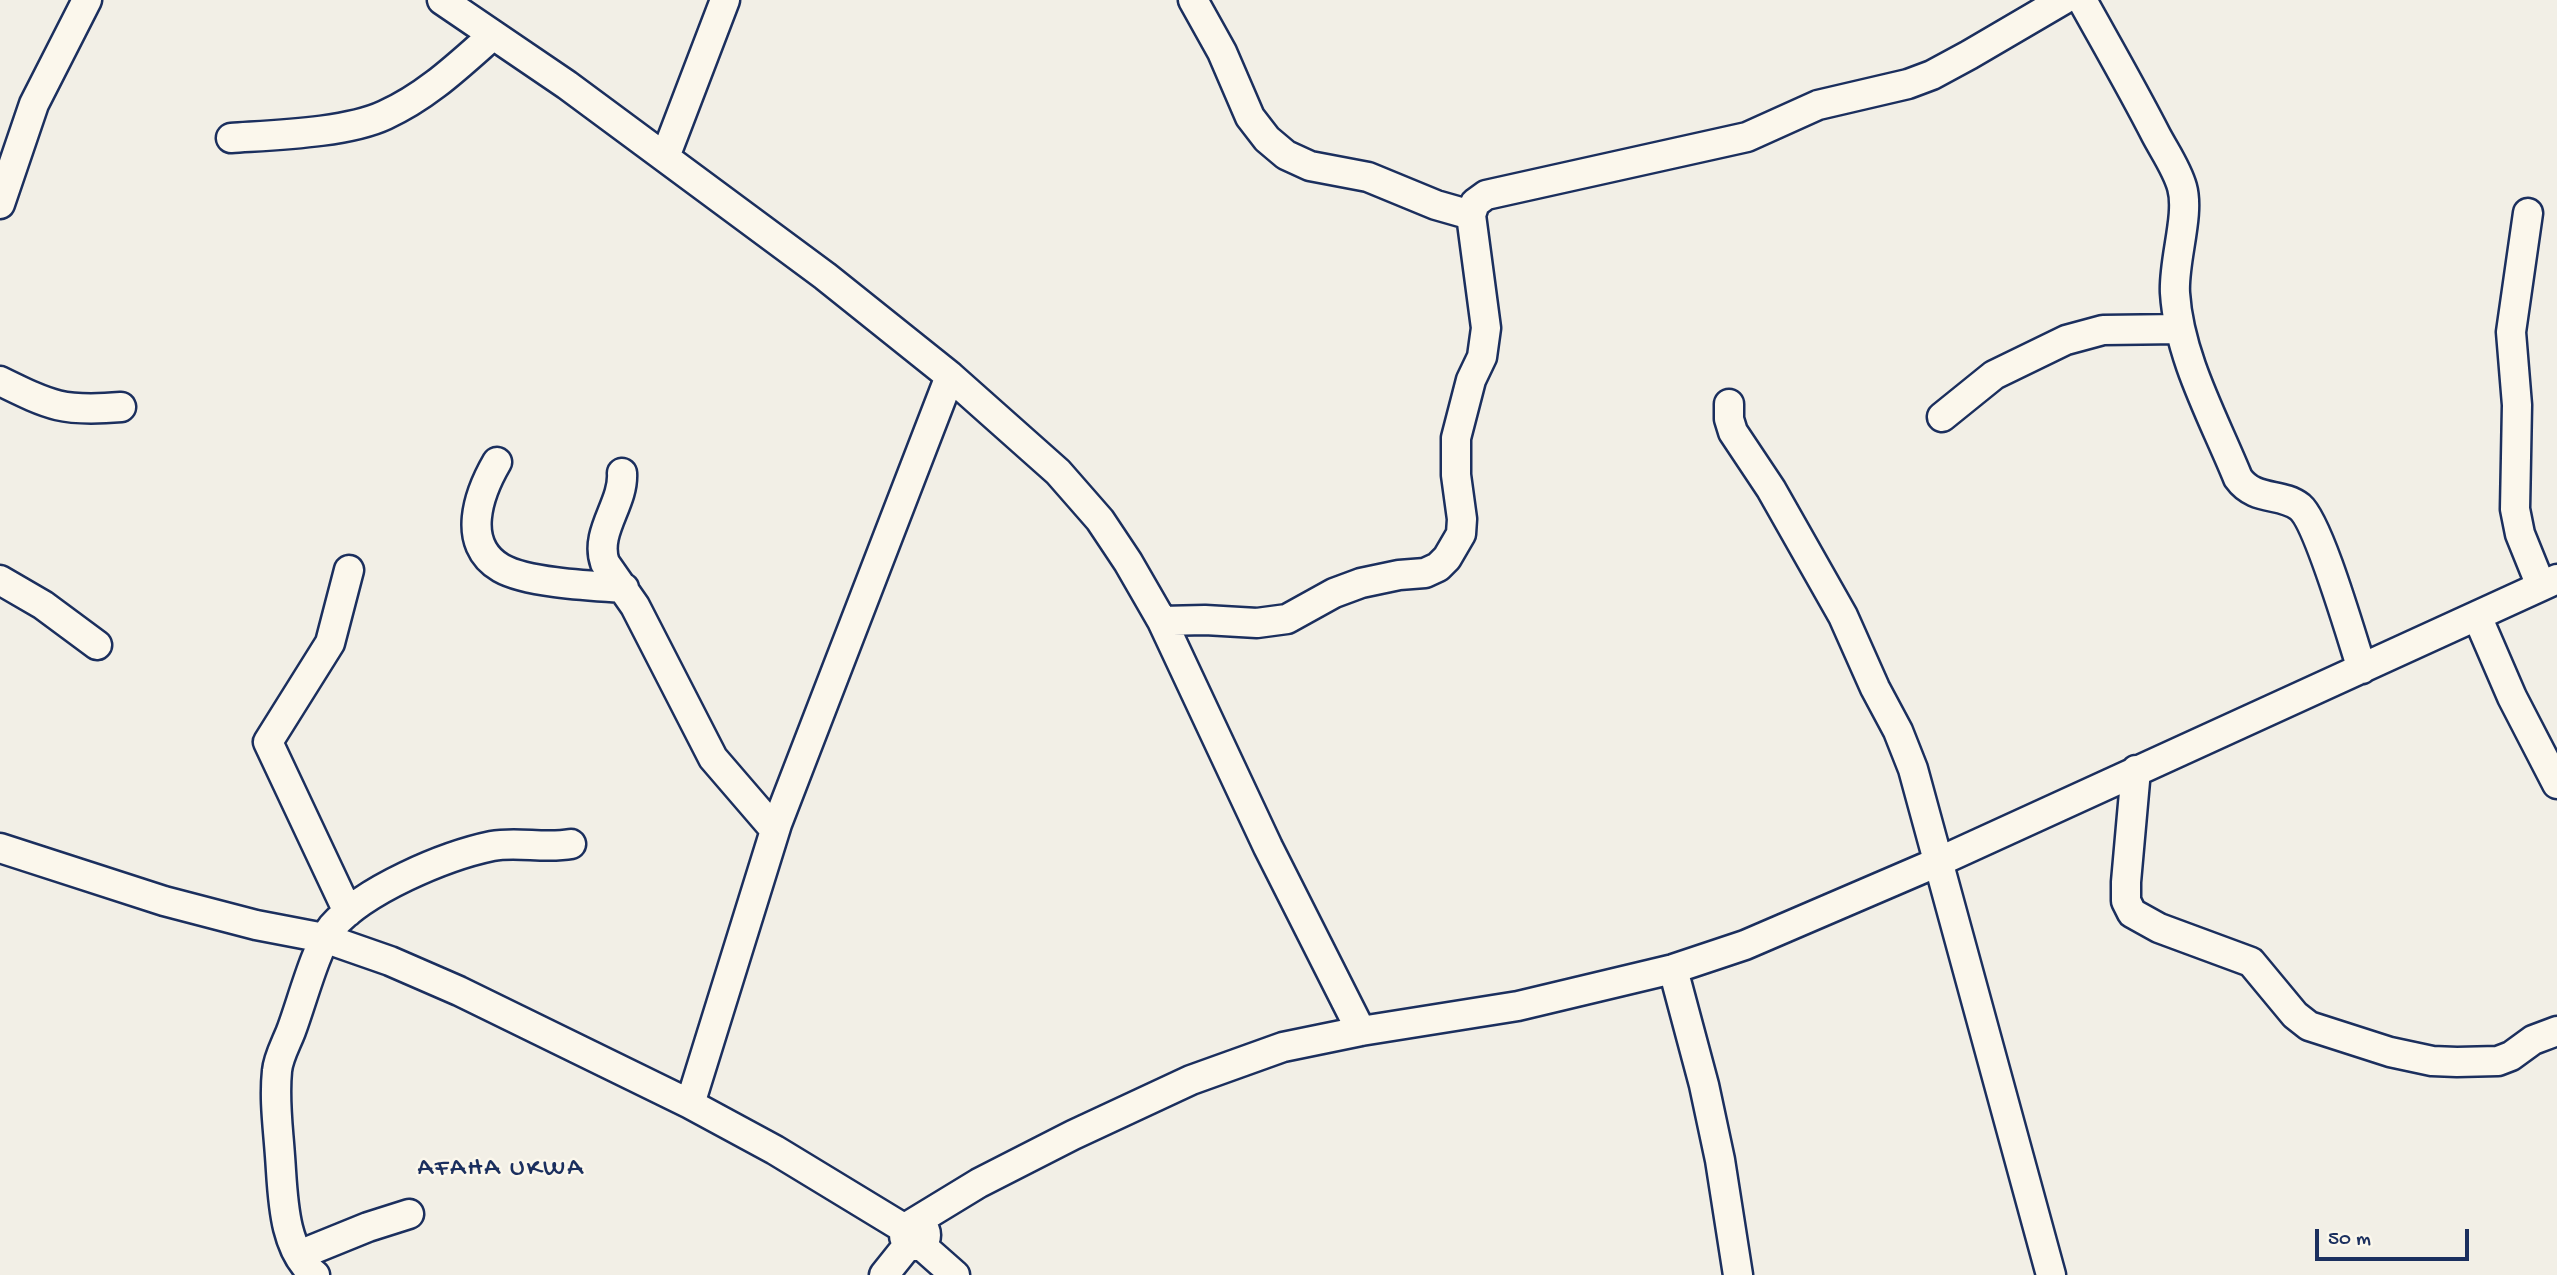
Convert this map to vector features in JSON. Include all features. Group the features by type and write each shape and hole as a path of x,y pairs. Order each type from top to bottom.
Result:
{"street":[{"path":"0,204 34,104 87,0"},
{"path":"442,0 665,158 825,276 950,376 1058,472 1100,520 1162,621 1268,847 1360,1031"},
{"path":"665,158 725,0"},
{"path":"1194,0 1222,51 1250,117 1267,139 1286,155 1310,166 1368,177 1436,205 1471,215"},
{"path":"1162,621 1257,623 1287,619 1334,593 1361,583 1425,573 1438,567 1447,558 1461,534 1456,438 1471,380 1482,357 1486,328 1471,215 1475,203 1486,195 1728,142 1747,137 1818,105 1909,84 1969,55 2063,0"},
{"path":"2082,0 2182,187 2184,213 2175,289 2180,329 2193,373 2238,478 2245,488 2289,502 2300,507 2306,515 2324,554 2362,669"},
{"path":"231,138 333,128 383,116 414,100 444,78 493,35"},
{"path":"884,1275 914,1236 979,1184 1073,1135 1191,1080 1283,1048 1360,1031 1518,1006 1674,969 1745,945 1938,862 2549,583 2520,534 2515,509 2517,405 2511,332 2528,213"},
{"path":"1942,417 1994,375 2066,340 2103,330 2180,329"},
{"path":"690,1104 775,830 950,376"},
{"path":"0,381 58,407 85,410 121,407"},
{"path":"1729,404 1729,419 1733,432 1771,489 1843,617 1898,732 1924,805 2051,1275"},
{"path":"497,462 484,485 477,504 476,518 480,542 494,562 503,569 561,583 624,588"},
{"path":"622,473 623,486 610,517 602,548 605,563 624,588 713,758 775,830"},
{"path":"348,912 268,742 330,643 349,570"},
{"path":"0,580 43,605 97,645"},
{"path":"2477,616 2512,697 2557,784"},
{"path":"2136,770 2126,882 2126,901 2132,913 2159,928 2251,962 2295,1015 2309,1026 2390,1052 2432,1061 2457,1062 2498,1061 2511,1056 2533,1040 2557,1031"},
{"path":"409,1214 368,1227 307,1265 290,1234 275,1106 277,1067 324,938 348,912 430,866 495,845 553,848 571,845"},
{"path":"0,848 164,901 256,925 324,938 390,961 459,990 690,1104 786,1156 914,1236 955,1275"},
{"path":"1674,969 1720,1160 1738,1275"}],"district":[{"name":"AFAHA UKWA","path":"501,1170"}]}
